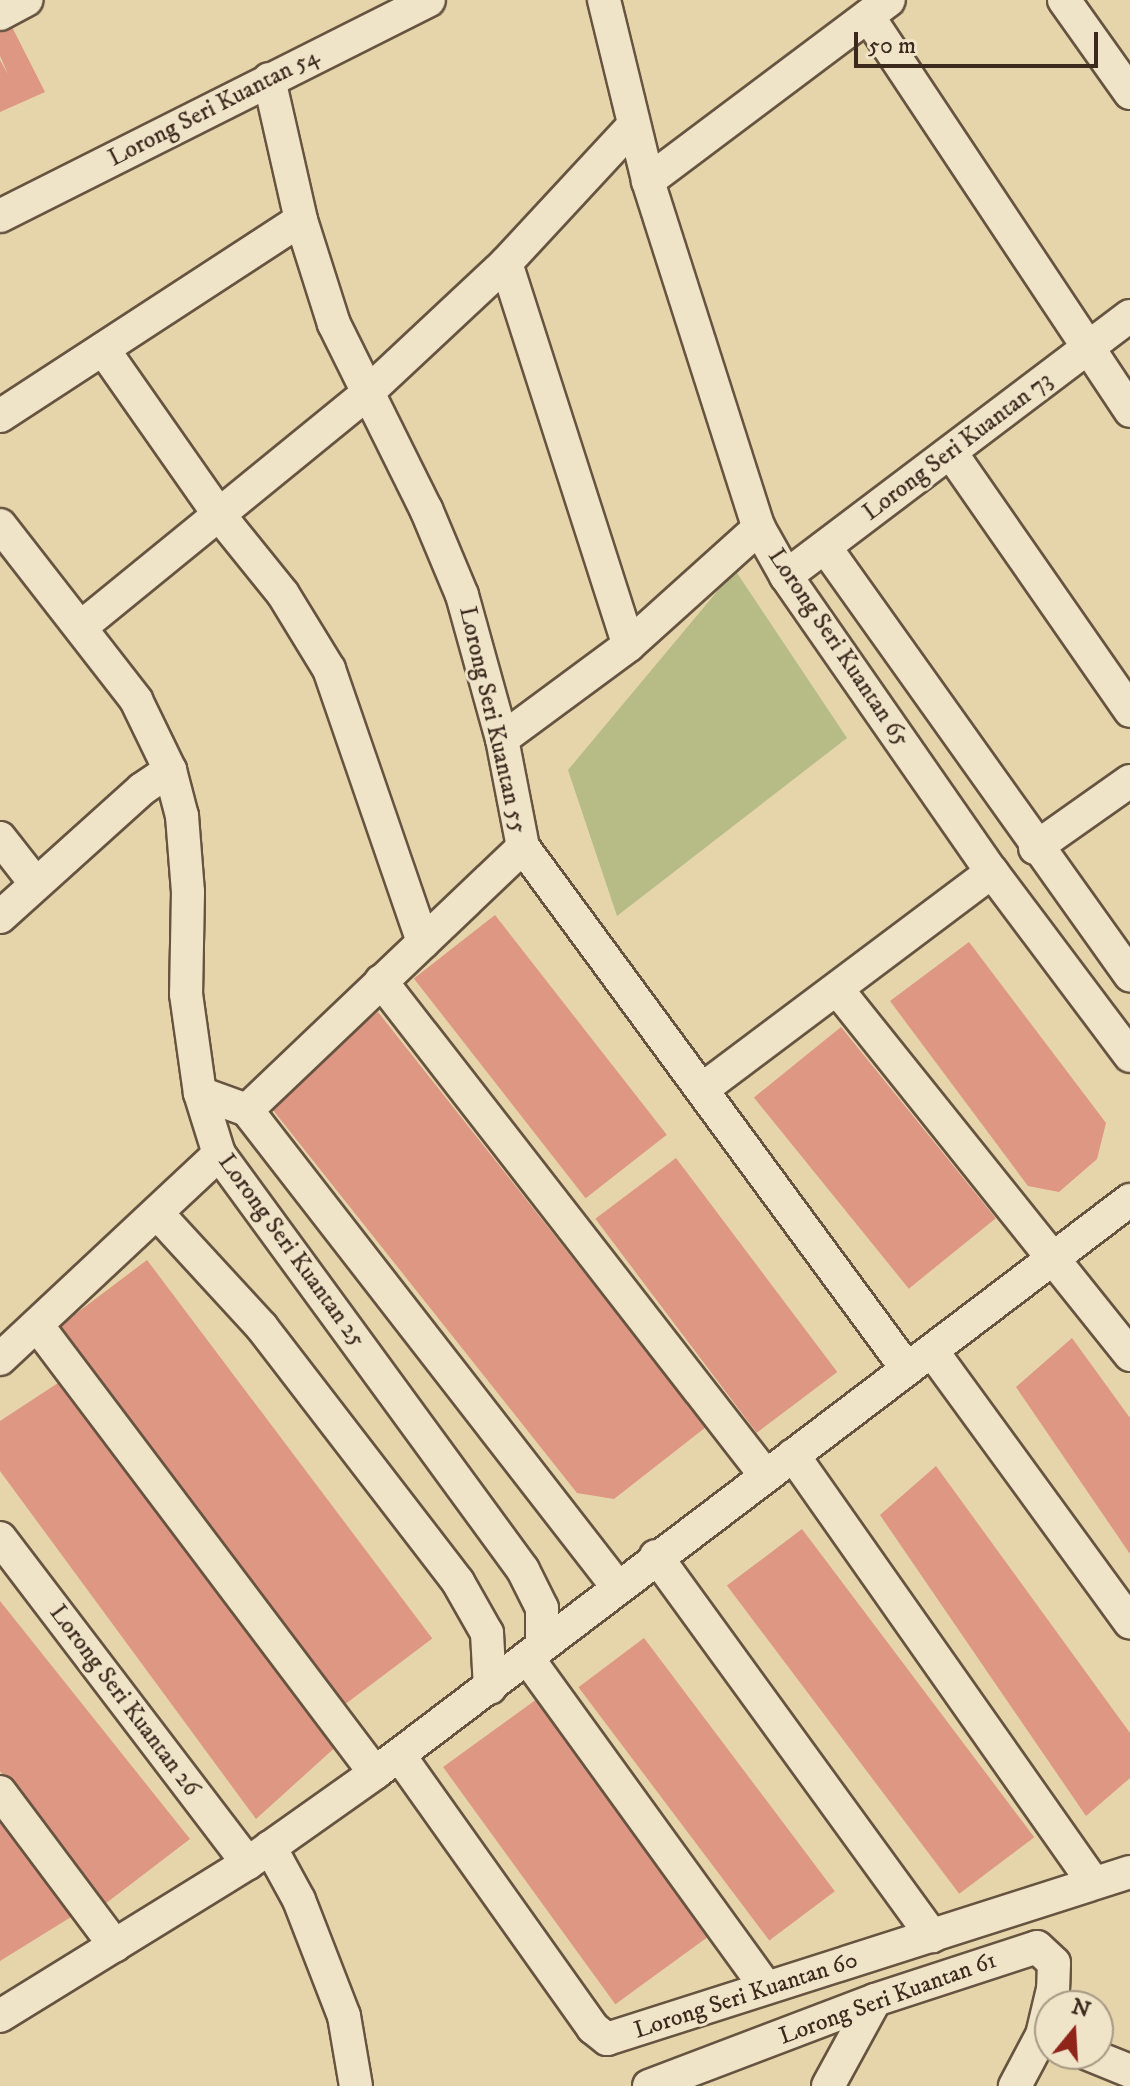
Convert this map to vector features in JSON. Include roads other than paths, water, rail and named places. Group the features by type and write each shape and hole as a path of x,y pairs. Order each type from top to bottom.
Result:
{"street":[{"path":"0,14 26,0"},
{"name":"Lorong Seri Kuantan 54","path":"0,216 269,79 385,10 429,0"},
{"name":"Lorong Seri Kuantan 65","path":"611,4 633,126 648,181 759,528 786,576 992,872 1130,1056"},
{"path":"1077,5 1130,93"},
{"path":"648,181 879,8 1087,349 1130,411"},
{"name":"Lorong Seri Kuantan 55","path":"269,79 301,220 334,324 365,395 426,509 462,595 502,739 523,847 704,1088 1130,1623"},
{"path":"81,627 365,395 506,263 633,126"},
{"path":"0,416 301,220"},
{"path":"506,263 629,645"},
{"name":"Lorong Seri Kuantan 73","path":"786,576 1130,316"},
{"path":"103,349 220,516 283,594 329,669 423,942"},
{"path":"951,453 1130,711"},
{"name":"Lorong Seri Kuantan 25","path":"0,525 136,700 170,770 183,831 188,892 186,994 200,1093 219,1154 523,1570 542,1608 536,1652"},
{"path":"502,739 629,645 759,528"},
{"path":"825,547 1035,848 1130,975"},
{"path":"0,917 142,789 170,770"},
{"path":"1035,848 1130,781"},
{"path":"0,838 36,884"},
{"path":"247,1110 523,847"},
{"path":"704,1088 992,872"},
{"path":"381,981 766,1476"},
{"path":"837,989 1130,1355"},
{"path":"200,1093 247,1110 616,1585"},
{"path":"0,1359 219,1154"},
{"path":"0,2016 259,1855 387,1764 490,1688 616,1585 766,1476 1130,1200"},
{"path":"157,1213 261,1326 458,1582 487,1633 490,1688"},
{"path":"37,1325 387,1764"},
{"path":"793,1455 1093,1882"},
{"name":"Lorong Seri Kuantan 26","path":"0,1538 299,1900 344,2016 356,2086"},
{"path":"656,1556 932,1936"},
{"path":"536,1652 765,1986"},
{"name":"Lorong Seri Kuantan 60","path":"387,1764 593,2028 607,2039 765,1986 1130,1872"},
{"path":"0,1792 115,1946"},
{"name":"Lorong Seri Kuantan 61","path":"649,2086 875,2000 1037,1947 1054,1963 1051,1990"},
{"path":"828,2086 875,2000"},
{"path":"1015,2086 1034,2056"}]}
